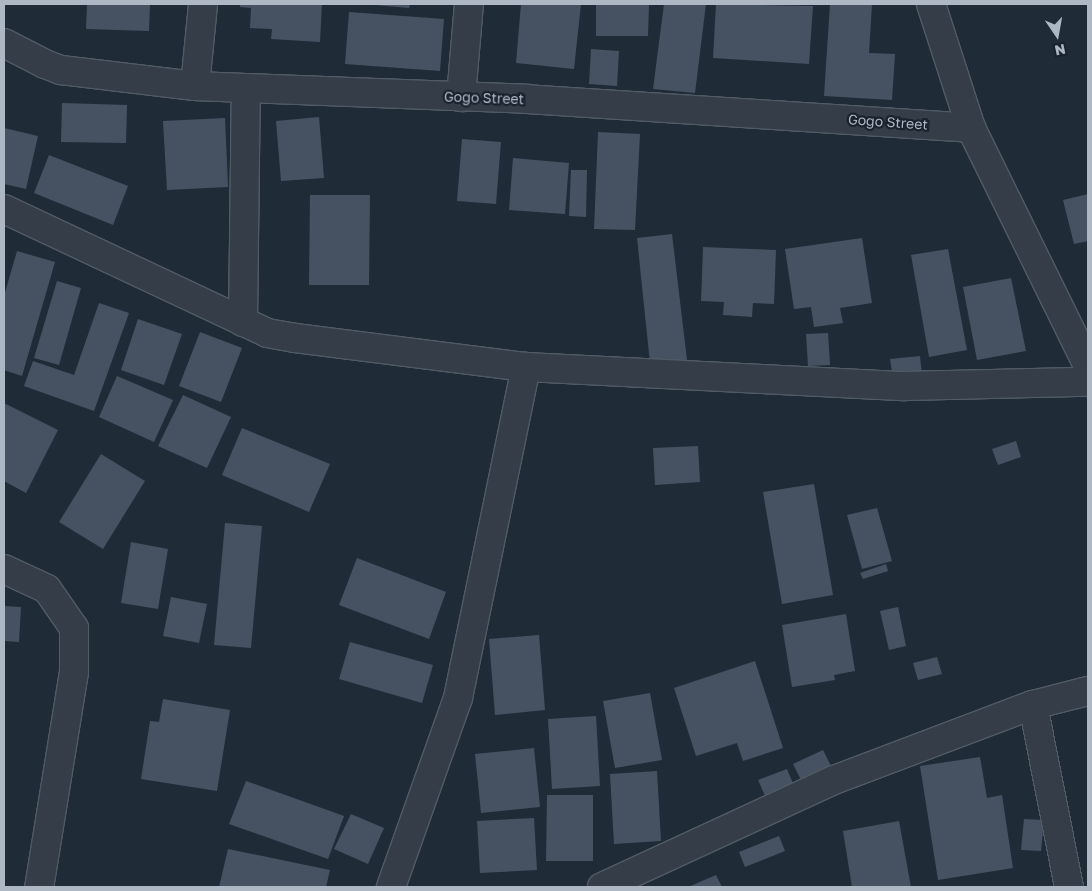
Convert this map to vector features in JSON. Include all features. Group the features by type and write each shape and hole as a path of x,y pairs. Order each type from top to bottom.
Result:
{"street":[{"path":"195,86 203,4"},
{"path":"461,97 469,4"},
{"path":"931,4 971,128 1088,366"},
{"name":"Gogo Street","path":"4,43 61,70 195,86 461,97 971,128"},
{"path":"243,322 246,89"},
{"path":"4,209 243,322 267,332 295,338 526,367 905,386 1088,382"},
{"path":"391,887 458,698 526,367"},
{"path":"4,569 47,589 74,628 74,672 39,887"},
{"path":"602,887 834,780 1034,705 1088,691"},
{"path":"1034,705 1069,887"}],"building":[{"path":"87,4 150,4 149,31 86,29"},
{"path":"240,4 322,4 320,42 271,39 272,29 250,28 251,8 240,7"},
{"path":"363,4 410,4 409,8"},
{"path":"521,4 581,4 574,69 516,63"},
{"path":"596,4 649,4 648,36 596,36"},
{"path":"664,4 706,4 695,93 653,89"},
{"path":"716,4 813,6 809,64 713,58"},
{"path":"830,4 872,4 869,53 895,54 892,100 824,96"},
{"path":"349,12 444,19 440,71 345,64"},
{"path":"591,49 619,51 617,86 589,84"},
{"path":"62,103 127,105 126,143 61,142"},
{"path":"319,117 324,178 281,181 276,121"},
{"path":"225,118 228,187 167,190 163,121"},
{"path":"4,128 38,136 26,189 4,184"},
{"path":"598,132 640,134 635,230 594,229"},
{"path":"462,139 501,142 496,204 457,201"},
{"path":"49,155 128,186 113,225 34,193"},
{"path":"513,158 569,163 565,214 509,210"},
{"path":"571,170 587,170 586,217 569,216"},
{"path":"1088,194 1088,241 1074,244 1063,200"},
{"path":"310,195 370,195 369,285 309,285"},
{"path":"672,234 687,360 650,363 637,238"},
{"path":"862,238 872,303 840,308 843,323 814,327 811,307 794,309 785,249"},
{"path":"703,247 776,250 774,304 753,303 752,317 723,315 724,302 701,301"},
{"path":"948,249 967,350 929,357 911,255"},
{"path":"17,251 55,262 22,376 4,370 4,296"},
{"path":"1011,278 1026,351 977,360 963,287"},
{"path":"57,281 81,288 59,365 34,358"},
{"path":"99,303 129,313 94,411 24,386 33,361 74,375"},
{"path":"138,319 182,334 164,385 121,370"},
{"path":"200,332 242,348 221,402 179,386"},
{"path":"828,333 830,365 808,366 806,334"},
{"path":"920,356 922,375 893,378 890,359"},
{"path":"117,376 173,400 154,442 99,417"},
{"path":"183,395 231,417 207,468 158,446"},
{"path":"4,403 58,430 26,493 4,481"},
{"path":"242,428 330,464 309,512 222,475"},
{"path":"1016,441 1021,457 998,465 992,449"},
{"path":"698,446 700,482 655,485 653,448"},
{"path":"101,454 145,481 103,549 59,522"},
{"path":"814,484 833,595 782,604 763,492"},
{"path":"877,508 892,561 862,569 847,515"},
{"path":"225,523 262,526 251,648 214,645"},
{"path":"131,542 168,549 158,609 121,603"},
{"path":"357,558 446,592 429,639 339,605"},
{"path":"886,564 888,571 863,579 860,573"},
{"path":"171,597 207,604 199,643 163,636"},
{"path":"4,606 21,607 19,642 4,641"},
{"path":"898,607 906,646 889,650 880,611"},
{"path":"846,614 855,671 834,675 835,680 792,687 782,625"},
{"path":"539,635 545,710 495,715 489,639"},
{"path":"350,642 433,665 422,703 339,679"},
{"path":"937,657 942,674 918,680 913,663"},
{"path":"755,661 783,748 743,761 737,743 696,756 674,688"},
{"path":"650,693 662,760 615,768 603,701"},
{"path":"163,699 230,710 217,791 141,779 150,721 159,722"},
{"path":"596,716 600,786 552,789 548,719"},
{"path":"534,748 540,807 481,813 475,754"},
{"path":"823,750 833,770 803,784 793,764"},
{"path":"980,757 987,798 1002,795 1013,868 938,880 920,766"},
{"path":"787,769 794,786 766,798 758,780"},
{"path":"657,771 661,841 614,844 610,774"},
{"path":"246,781 344,816 328,859 229,824"},
{"path":"547,795 593,795 593,861 546,861"},
{"path":"351,814 384,828 368,864 334,849"},
{"path":"534,818 537,870 480,873 477,821"},
{"path":"1024,819 1044,820 1041,851 1021,850"},
{"path":"899,821 911,887 852,887 843,831"},
{"path":"779,836 785,851 745,867 739,852"},
{"path":"228,849 330,870 326,887 219,887"},
{"path":"716,875 722,887 688,887"}]}
